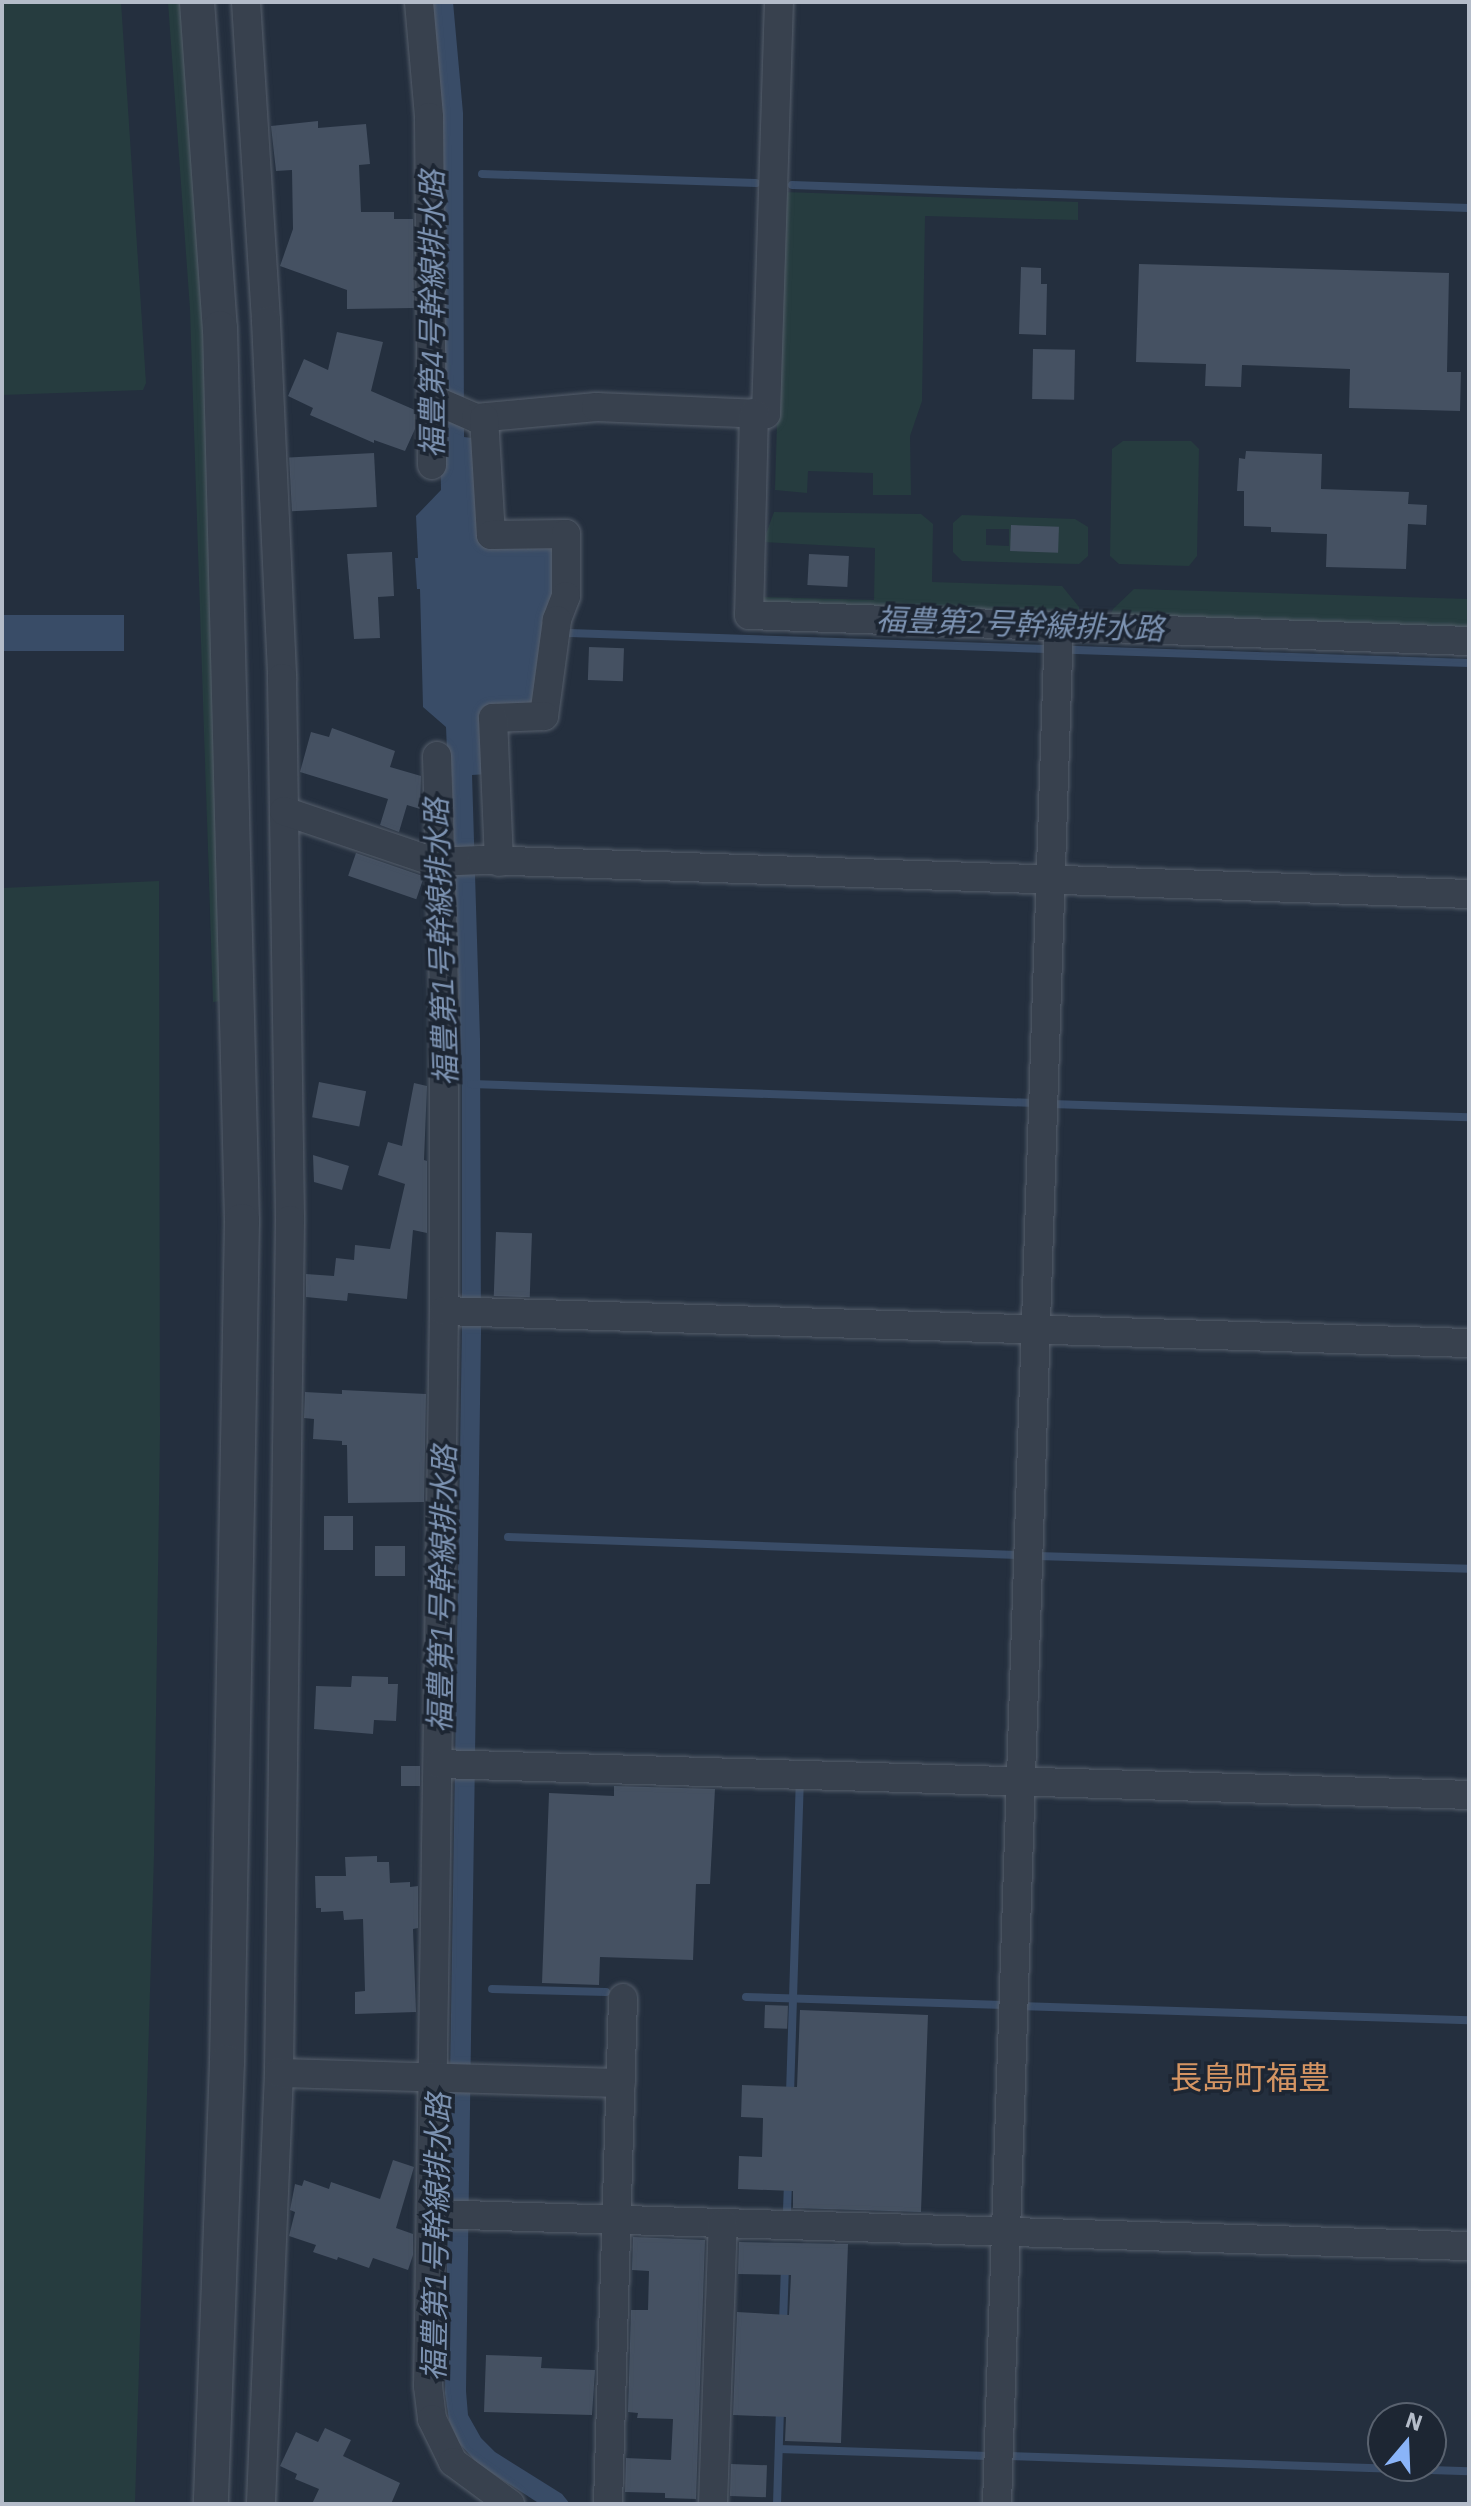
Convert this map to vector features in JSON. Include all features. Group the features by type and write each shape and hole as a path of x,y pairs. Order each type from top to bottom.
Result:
{"street":[{"path":"197,2 221,343 242,1221 227,2032 211,2504"},
{"path":"246,2 266,321 282,678 290,1352 279,2073 261,2504"},
{"path":"419,2 429,117 432,465"},
{"path":"433,399 480,418 596,407 766,414 779,2"},
{"path":"754,413 749,615 1058,639 1469,641"},
{"path":"480,418 491,535 566,534 566,596 557,620 544,716 493,718 490,861"},
{"path":"997,2504 1058,639"},
{"path":"437,756 444,861 447,1311 436,2214 428,2386 432,2419 453,2462 472,2480 510,2504"},
{"path":"284,811 444,861 1469,894"},
{"path":"447,1311 1469,1343"},
{"path":"443,1764 1469,1795"},
{"path":"608,2504 623,1998"},
{"path":"279,2073 621,2083"},
{"path":"436,2214 1469,2246"},
{"path":"713,2504 723,2223"}],"green space":[{"path":"2,2 121,2 146,383 143,390 2,395"},
{"path":"168,2 187,2 206,290 228,1000 213,1002 190,309"},
{"path":"784,192 1078,202 1078,220 925,216 922,401 910,436 911,495 873,495 873,473 808,471 807,493 775,490"},
{"path":"1123,441 1191,441 1199,449 1197,556 1189,566 1119,564 1110,556 1112,449"},
{"path":"774,512 921,514 933,524 932,582 1062,586 1079,607 1079,615 769,605 759,597 874,600 875,548 763,542"},
{"path":"962,515 1075,519 1088,527 1088,556 1079,564 962,561 953,552 953,523","holes":["986,529 1009,529 1009,546 986,545"]},
{"path":"1134,589 1469,599 1469,629 1110,616 1113,609"},
{"path":"159,881 160,1433 154,1855 135,2504 2,2504 2,888"}],"water":[{"path":"432,2 453,2 463,113 464,437 479,439 485,544 559,542 537,709 485,712 487,774 472,775 480,1039 481,1333 466,2391 468,2415 481,2438 495,2452 562,2494 570,2504 540,2504 478,2464 459,2443 449,2420 445,2393 462,1327 462,1086 452,776 448,775 446,727 423,707 420,589 417,589 415,558 418,558 416,516 441,490"},
{"path":"2,615 124,615 124,651 2,651"}],"building":[{"path":"318,121 318,128 366,124 370,164 359,165 361,212 394,212 394,219 413,219 414,308 347,309 347,290 280,266 293,229 292,170 276,171 271,126"},
{"path":"1139,264 1449,273 1447,372 1461,372 1460,411 1349,408 1350,369 1242,365 1241,387 1205,386 1206,364 1136,362"},
{"path":"1021,267 1041,268 1041,284 1047,284 1046,335 1019,334"},
{"path":"337,332 383,342 371,391 415,410 415,429 405,451 374,440 374,443 310,415 313,408 288,396 304,359 328,370"},
{"path":"1033,349 1075,350 1074,400 1032,399"},
{"path":"1246,451 1322,454 1321,489 1409,492 1408,504 1427,505 1426,525 1408,524 1406,569 1326,567 1327,534 1271,532 1271,527 1244,526 1244,491 1237,491 1239,458 1245,459"},
{"path":"374,453 377,507 292,511 289,457"},
{"path":"1011,525 1059,527 1058,553 1010,551"},
{"path":"392,552 394,596 378,597 380,638 354,639 347,554"},
{"path":"809,554 849,556 847,587 807,585"},
{"path":"589,647 624,648 623,681 588,680"},
{"path":"332,728 395,751 390,767 421,776 420,809 407,805 399,832 380,825 388,799 300,772 311,732 329,737"},
{"path":"356,853 424,876 416,899 348,876"},
{"path":"319,1082 366,1091 359,1126 312,1117"},
{"path":"414,1083 427,1086 424,1160 427,1161 427,1233 413,1230 407,1299 348,1293 347,1301 306,1297 306,1274 334,1276 336,1258 354,1260 355,1245 390,1249 405,1184 378,1175 388,1142 402,1146"},
{"path":"313,1155 349,1166 342,1190 314,1182"},
{"path":"496,1232 532,1233 530,1297 494,1296"},
{"path":"342,1390 426,1394 424,1502 348,1503 347,1445 342,1445 342,1441 313,1439 314,1419 304,1418 305,1392 342,1394"},
{"path":"324,1516 353,1516 353,1550 324,1550"},
{"path":"375,1546 405,1546 405,1576 375,1576"},
{"path":"352,1676 388,1677 388,1684 398,1684 396,1721 374,1720 373,1734 314,1729 316,1686 351,1687"},
{"path":"401,1766 420,1766 420,1786 401,1786"},
{"path":"614,1786 715,1789 710,1884 696,1884 693,1960 600,1957 599,1985 542,1983 549,1793 614,1796"},
{"path":"377,1856 377,1862 389,1862 390,1883 410,1882 410,1887 418,1886 418,1928 413,1929 416,2012 355,2014 355,1992 365,1991 363,1919 344,1920 343,1911 321,1912 321,1908 316,1908 315,1876 346,1876 345,1857"},
{"path":"765,2005 788,2006 787,2029 764,2028"},
{"path":"800,2010 928,2015 921,2212 793,2208 793,2191 738,2189 739,2156 762,2157 763,2118 741,2117 742,2085 797,2087"},
{"path":"393,2160 414,2167 396,2228 413,2234 413,2255 408,2270 373,2258 369,2268 338,2257 337,2260 313,2252 316,2245 289,2236 295,2212 290,2210 295,2184 302,2186 304,2180 329,2189 331,2182 380,2199"},
{"path":"633,2237 705,2240 696,2499 665,2498 665,2493 625,2492 626,2458 671,2460 673,2419 637,2418 638,2413 628,2412 631,2310 648,2310 649,2271 632,2270"},
{"path":"739,2242 848,2244 841,2443 785,2441 786,2417 733,2415 737,2312 789,2315 791,2275 738,2274"},
{"path":"486,2355 542,2357 541,2368 595,2370 592,2415 484,2412"},
{"path":"325,2428 351,2440 343,2456 400,2483 391,2504 312,2504 319,2489 295,2479 297,2474 280,2466 296,2432 318,2442"},
{"path":"731,2464 767,2465 766,2497 730,2496"}],"waterway":[{"path":"482,174 756,183"},
{"path":"792,185 1469,208"},
{"name":"福豊第2号幹線排水路","path":"569,633 1469,663"},
{"name":"福豊第1号幹線排水路","path":"471,1084 1034,1103"},
{"path":"1051,1104 1469,1117"},
{"path":"508,1537 1018,1555"},
{"path":"1037,1556 1469,1569"},
{"path":"790,2094 800,1782"},
{"path":"492,1989 606,1992"},
{"path":"746,1997 1004,2005"},
{"path":"1019,2006 1469,2020"},
{"path":"787,2211 788,2180"},
{"path":"783,2323 785,2265"},
{"path":"777,2504 780,2409"},
{"path":"779,2449 988,2456"},
{"path":"1008,2456 1469,2471"}],"district":[{"name":"長島町福豊","path":"1250,2077"}],"water label":[{"name":"福豊第4号幹線排水路","path":"432,314"}]}
